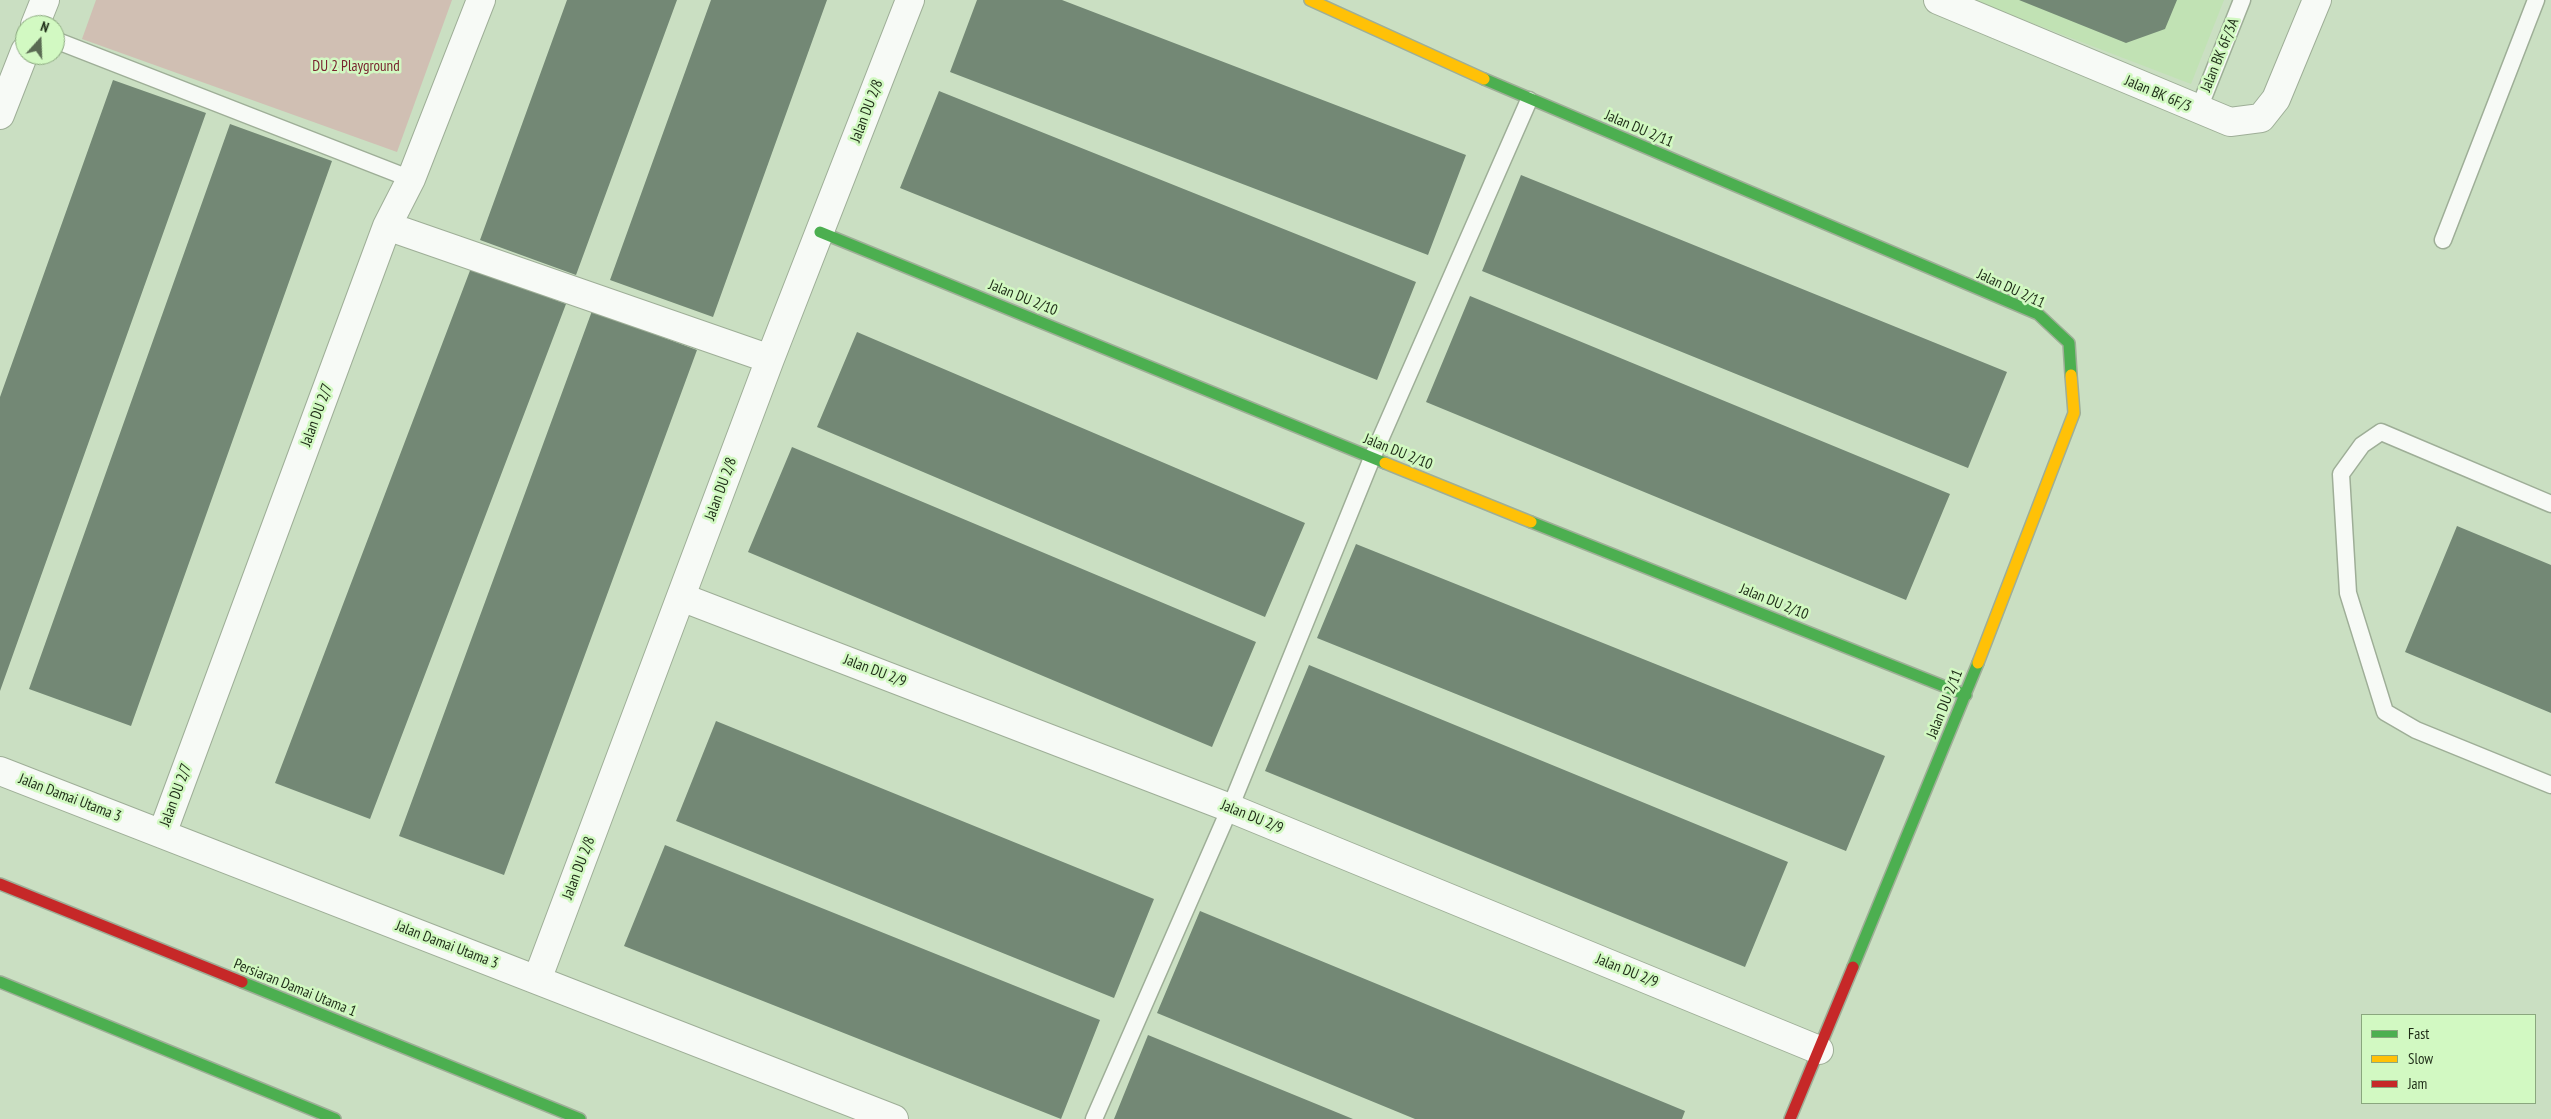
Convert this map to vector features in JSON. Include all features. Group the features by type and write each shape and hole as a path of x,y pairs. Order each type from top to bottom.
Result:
{"street":[{"path":"39,15 45,0"},
{"name":"Jalan DU 2/7","path":"162,834 387,226 411,179 481,0"},
{"name":"Jalan DU 2/8","path":"537,980 770,359 910,0"},
{"name":"Jalan DU 2/11","path":"1310,0 1529,100 2038,314 2068,343 2074,412 1966,695 1790,1119"},
{"name":"Jalan BK 6F/3","path":"1938,0 2230,122 2261,118 2276,99 2317,0"},
{"path":"0,115 5,85 17,65"},
{"path":"387,226 770,359"},
{"name":"Jalan DU 2/10","path":"820,232 1372,458 1966,695"},
{"name":"Jalan DU 2/9","path":"681,597 1230,808 1819,1050"},
{"name":"Jalan Damai Utama 3","path":"0,771 894,1119"},
{"name":"Persiaran Damai Utama 1","path":"0,884 580,1119"},
{"path":"0,982 335,1119"}],"lane":[{"name":"Jalan BK 6F/3A","path":"2198,110 2242,0"},
{"path":"2443,240 2536,0"},
{"path":"2544,0 2551,3"},
{"path":"65,44 411,179"},
{"path":"1094,1119 1230,808 1372,458 1529,100"},
{"path":"2551,504 2381,432 2362,445 2341,474 2348,593 2385,712 2416,730 2551,785"}],"shaded area":[{"path":"1972,0 2224,0 2191,84"}],"green space":[{"name":"DU 2 Playground","path":"96,0 452,0 397,152 82,39"}],"building":[{"path":"567,0 677,0 576,275 480,240"},
{"path":"711,0 827,0 713,317 610,280"},
{"path":"977,0 1062,0 1466,155 1428,255 950,72"},
{"path":"2019,0 2177,0 2165,29 2126,43"},
{"path":"113,80 206,113 0,691 0,397"},
{"path":"939,91 1416,282 1377,380 900,188"},
{"path":"230,124 332,161 131,726 29,689"},
{"path":"1521,175 2007,372 1968,468 1482,271"},
{"path":"471,268 566,304 370,819 275,783"},
{"path":"1470,296 1950,494 1906,600 1426,402"},
{"path":"592,311 697,350 504,875 399,836"},
{"path":"857,332 1305,523 1265,617 817,427"},
{"path":"792,447 1256,642 1212,747 748,552"},
{"path":"2457,526 2551,565 2551,713 2405,652"},
{"path":"1356,544 1885,756 1846,851 1317,638"},
{"path":"1309,665 1788,862 1745,967 1265,771"},
{"path":"716,721 1154,899 1114,998 676,821"},
{"path":"665,845 1100,1020 1061,1119 624,946"},
{"path":"1200,911 1685,1111 1682,1119 1415,1119 1157,1013"},
{"path":"1148,1035 1353,1119 1114,1119"}],"traffic: fast":[{"path":"1484,79 2038,314 2069,343 2071,375"},
{"path":"820,232 1385,463"},
{"path":"1531,522 1966,695"},
{"path":"1853,967 1978,663"},
{"path":"0,982 335,1119"},
{"path":"242,982 580,1119"}],"traffic: slow":[{"path":"1310,0 1484,79"},
{"path":"1978,663 2074,413 2071,375"},
{"path":"1385,463 1531,522"}],"traffic: jam":[{"path":"0,884 242,982"},
{"path":"1790,1119 1853,967"}]}
